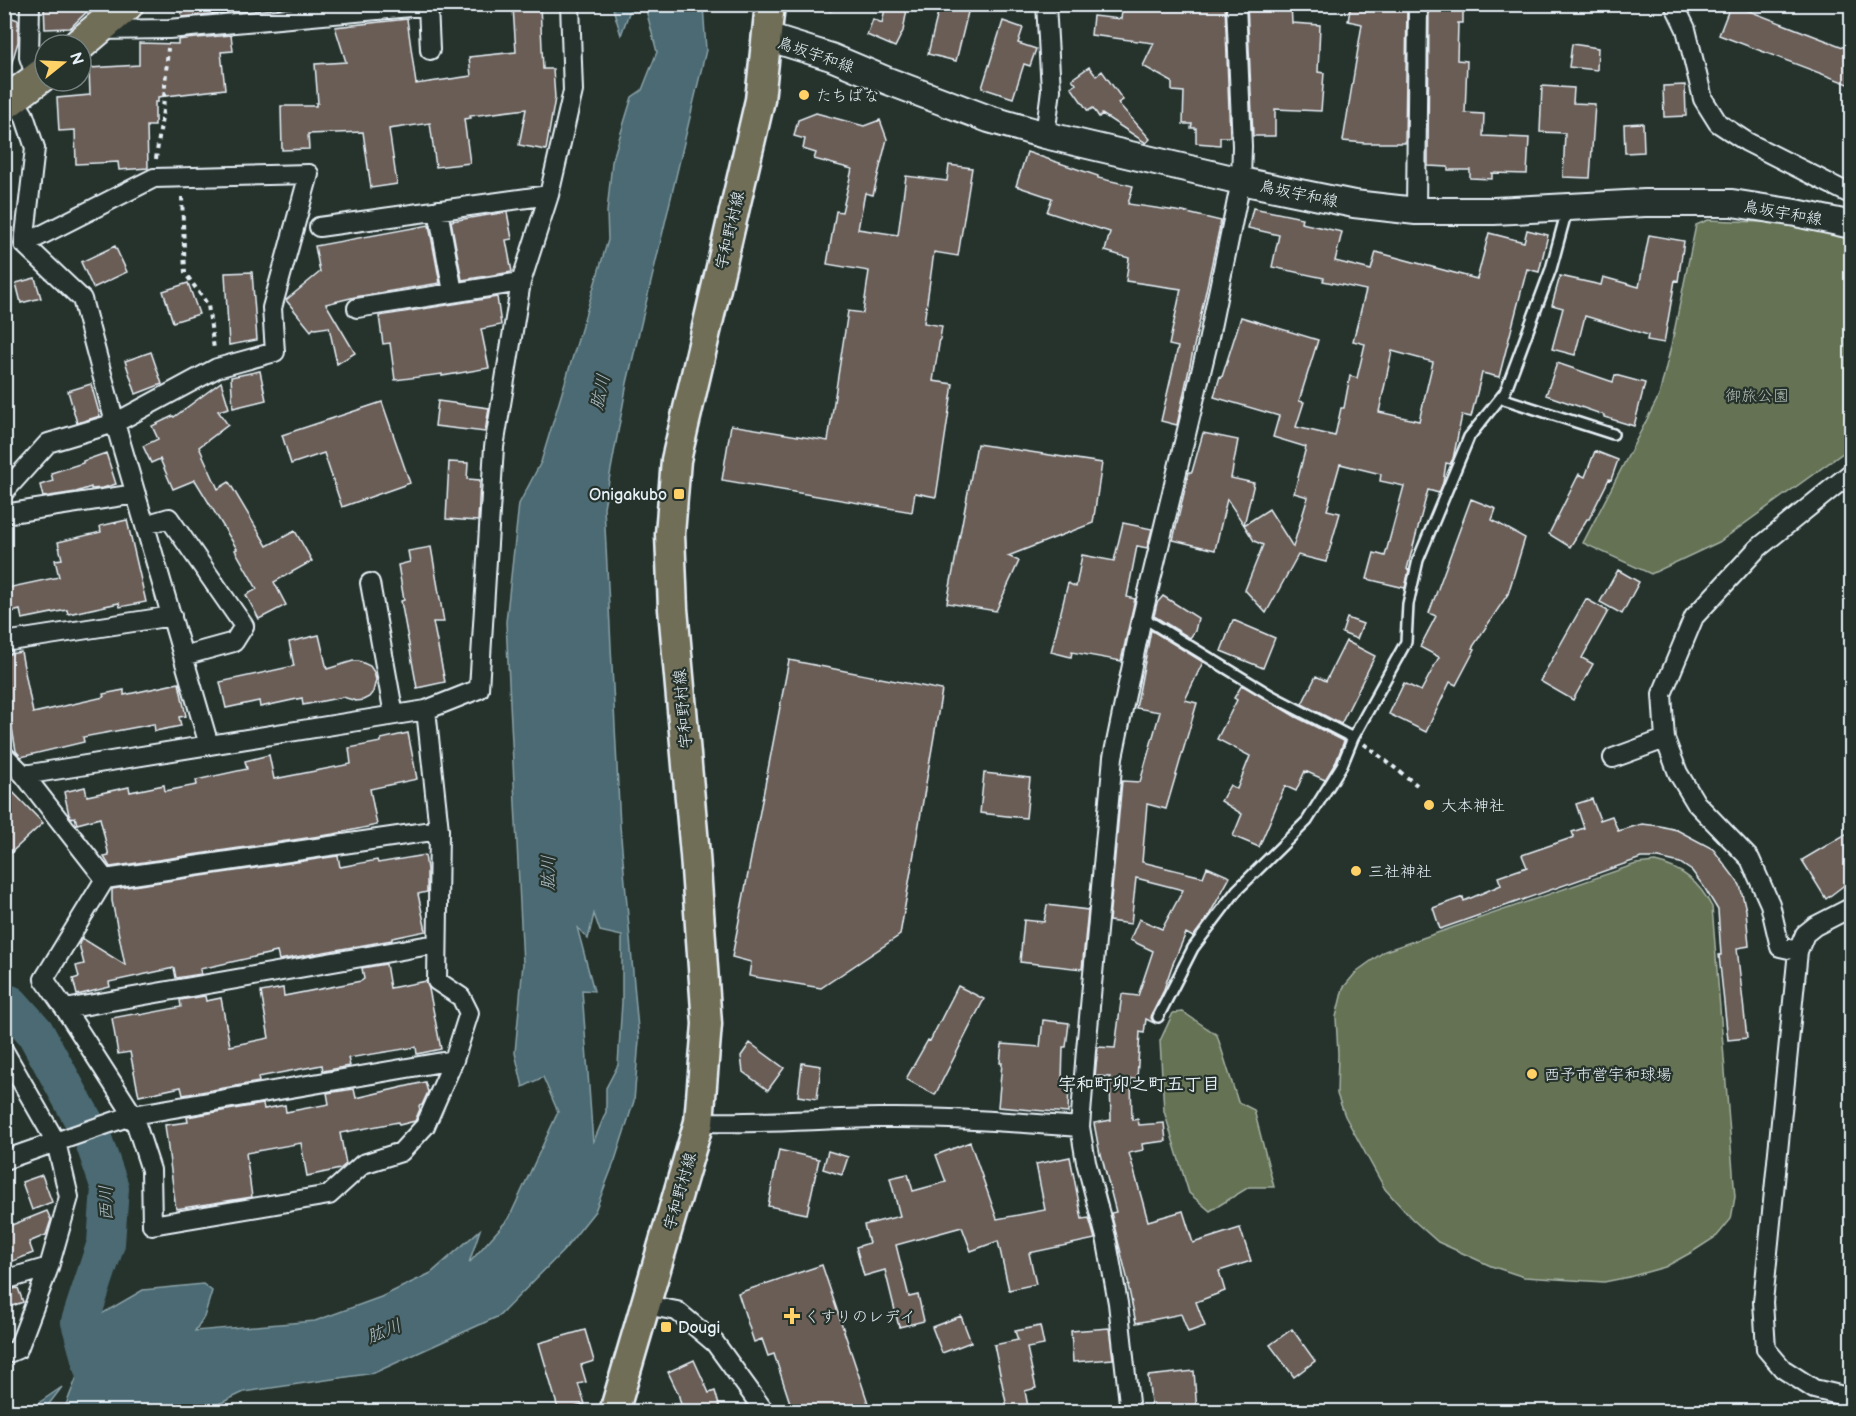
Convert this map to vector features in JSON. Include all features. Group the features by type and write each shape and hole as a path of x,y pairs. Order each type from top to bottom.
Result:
{"highway":[{"path":"93,33 127,4"}],"main road":[{"name":"宇和野村線","path":"614,1412 699,1122 707,1024 695,855 673,609 670,534 676,460 760,100 770,4"},
{"name":"鳥坂宇和線","path":"767,37 831,57 989,119 1045,135 1241,181 1354,204 1416,211 1494,211 1646,203 1732,203 1796,213 1851,225"}],"street":[{"path":"24,244 35,148 24,115 29,57 30,4"},
{"path":"24,775 426,710 479,689 494,447 521,282 549,195 573,91 570,4"},
{"path":"1045,135 1051,90 1046,4"},
{"path":"1130,1412 1118,1303 1106,1237 1086,1162 1080,1127 1113,757 1142,617 1207,347 1241,181 1242,146 1236,4"},
{"path":"1416,211 1418,4"},
{"path":"1674,4 1686,29 1702,99 1718,123 1851,195"},
{"path":"93,37 435,5 430,50"},
{"path":"4,492 48,443 116,423 217,368 275,352 272,308 309,174 154,178 24,244"},
{"path":"319,227 549,195"},
{"path":"438,210 453,292"},
{"path":"24,244 82,299 208,745"},
{"path":"357,308 521,282"},
{"path":"1798,951 1780,946 1770,904 1750,859 1696,802 1678,773 1665,739 1662,694 1694,617 1757,549 1851,472"},
{"path":"4,514 136,494"},
{"path":"145,525 169,518 244,626 234,642 183,656"},
{"path":"370,583 394,716"},
{"path":"4,642 172,616"},
{"path":"105,879 44,979 133,1115 151,1170 152,1225 329,1196 363,1164 401,1152 425,1126 454,1060 469,1013 461,997 437,981 439,830 426,710"},
{"path":"1613,758 1665,739"},
{"path":"4,755 24,775 105,879"},
{"path":"105,879 439,830"},
{"path":"1851,907 1815,926 1805,934 1798,951 1763,1302 1767,1349 1783,1369 1814,1389 1851,1398"},
{"path":"65,1009 436,944"},
{"path":"4,1051 56,1142 69,1197 49,1267 18,1349 4,1355"},
{"path":"4,1160 133,1115 454,1060"},
{"path":"699,1122 880,1118 999,1121 1080,1127"},
{"path":"4,1280 49,1267"},
{"path":"646,1305 677,1311 715,1343 765,1412"}],"lane":[{"path":"1158,1017 1193,948 1238,890 1306,821 1342,765 1353,738 1406,642 1408,604 1419,560 1469,437 1505,392 1551,270 1568,207"},
{"path":"1501,398 1613,434"},
{"path":"1142,617 1272,696 1353,738"}],"path":[{"path":"154,178 170,29"},
{"path":"181,177 185,273 208,305 217,368"},
{"path":"1364,744 1417,785"}],"green space":[{"name":"御旅公園","path":"1708,220 1784,223 1851,235 1851,447 1719,542 1651,574 1583,543 1659,396 1696,225"},
{"name":"西予市営宇和球場","path":"1655,862 1689,877 1712,907 1735,1197 1731,1219 1717,1236 1665,1267 1604,1282 1524,1277 1491,1266 1438,1242 1412,1219 1385,1189 1345,1116 1337,1094 1336,1017 1343,988 1357,971 1385,951 1636,864"},
{"path":"1183,1012 1217,1035 1238,1102 1254,1110 1274,1187 1249,1187 1210,1211 1189,1193 1164,1111 1160,1041 1173,1013"}],"water":[{"name":"肱川","path":"612,5 703,5 706,50 627,383 604,507 620,826 639,1040 634,1101 615,1160 595,1211 564,1250 499,1316 374,1373 244,1392 204,1411 33,1411 40,1402 62,1387 45,1409 65,1407 82,1364 78,1339 103,1313 143,1290 203,1284 212,1291 204,1317 195,1331 315,1321 381,1297 431,1273 480,1230 469,1263 509,1218 558,1112 543,1077 523,1087 515,1053 523,964 506,622 519,504 541,462 608,240 607,212 612,162 632,97 642,90 657,52 646,10 630,10 621,35","holes":["594,914 600,931 622,936 622,1002 618,1065 606,1088 606,1112 593,1143 582,990 594,991 577,927 588,939"]}],"building":[{"path":"44,4 95,4 70,28 45,29"},
{"path":"180,4 227,4 228,12 182,17"},
{"path":"886,4 908,4 903,31 895,47 867,35 873,19 882,23"},
{"path":"940,4 970,4 956,61 928,54"},
{"path":"1123,4 1225,4 1230,137 1220,137 1220,145 1196,143 1196,128 1191,128 1192,124 1183,124 1184,92 1172,91 1172,82 1143,66 1154,43 1091,35 1093,16 1121,19"},
{"path":"1247,4 1291,4 1292,23 1320,25 1318,72 1324,73 1321,111 1275,109 1275,136 1253,136"},
{"path":"1351,4 1407,4 1405,143 1343,141 1362,24 1348,21"},
{"path":"1429,4 1463,4 1463,23 1458,23 1457,60 1467,61 1465,113 1484,114 1483,136 1529,138 1527,174 1492,173 1492,179 1470,178 1470,170 1448,170 1448,167 1428,166"},
{"path":"1731,4 1851,50 1851,85 1719,35"},
{"path":"540,5 543,69 553,69 555,98 546,150 519,145 526,109 470,116 471,118 464,119 470,163 436,167 430,123 389,129 397,184 371,188 363,132 308,134 309,149 282,150 281,106 316,106 318,103 315,64 346,62 335,27 407,19 416,84 471,76 469,57 516,52 513,7"},
{"path":"4,15 18,20 18,42 9,72 4,72"},
{"path":"1003,21 1023,28 1018,43 1036,49 1030,66 1024,64 1013,98 982,88"},
{"path":"231,35 233,51 221,52 225,89 158,97 158,102 155,102 155,126 147,126 148,168 119,170 118,162 76,164 75,130 59,131 57,98 93,93 93,68 139,65 139,43 178,44 178,40"},
{"path":"1572,44 1598,48 1597,70 1569,67"},
{"path":"1089,67 1096,76 1102,71 1123,100 1118,103 1150,139 1146,143 1102,114 1099,117 1093,108 1088,111 1071,87 1076,84 1072,79"},
{"path":"1685,85 1686,116 1664,117 1663,86"},
{"path":"1542,86 1574,88 1573,103 1595,104 1590,178 1563,177 1565,133 1540,132"},
{"path":"816,113 864,126 880,120 887,139 873,195 865,193 858,229 898,235 906,176 947,181 949,165 972,168 958,256 934,252 924,323 942,326 933,381 953,384 936,497 915,493 912,512 722,480 731,425 828,441 848,311 863,313 869,271 827,264 836,211 842,212 852,169 814,159 816,153 803,149 805,139 794,136 798,120"},
{"path":"1643,123 1644,152 1625,153 1624,124"},
{"path":"1027,152 1098,176 1098,178 1133,186 1128,204 1183,212 1221,221 1177,425 1161,421 1178,347 1169,345 1181,289 1126,281 1129,258 1105,251 1110,232 1047,212 1052,198 1016,186"},
{"path":"1253,208 1302,218 1301,223 1342,232 1335,261 1371,270 1376,252 1477,279 1489,233 1524,242 1527,230 1548,235 1539,272 1527,269 1499,377 1482,373 1471,417 1462,415 1453,459 1450,464 1446,463 1439,493 1428,490 1407,569 1409,570 1405,588 1367,579 1374,553 1385,556 1404,486 1380,481 1381,474 1340,464 1327,510 1340,513 1326,562 1298,555 1266,613 1245,590 1263,545 1254,541 1244,525 1269,509 1293,547 1308,497 1294,493 1306,447 1273,437 1279,416 1214,397 1241,317 1318,340 1299,401 1304,402 1296,427 1335,436 1341,408 1344,408 1350,376 1357,378 1365,344 1353,341 1366,290 1272,267 1279,235 1248,228","holes":["1392,351 1433,362 1419,421 1379,412"]},
{"path":"507,212 512,239 506,240 512,272 462,280 451,221"},
{"path":"429,225 440,283 326,304 355,353 337,364 329,327 314,328 311,331 286,300 320,272 315,246"},
{"path":"1649,235 1684,241 1678,281 1675,280 1664,343 1647,340 1648,335 1585,316 1575,355 1552,349 1563,308 1552,305 1560,276 1601,285 1603,277 1639,287"},
{"path":"115,246 127,272 93,288 81,262"},
{"path":"252,272 257,340 229,345 225,273"},
{"path":"35,278 41,298 21,303 16,283"},
{"path":"188,283 199,314 173,322 163,291"},
{"path":"497,297 501,325 481,329 489,368 442,376 442,374 395,380 390,343 383,344 379,316"},
{"path":"151,352 162,384 136,394 125,361"},
{"path":"1557,363 1613,382 1615,375 1645,383 1634,426 1546,395"},
{"path":"260,371 266,400 233,408 231,377"},
{"path":"221,382 229,408 218,411 228,425 199,447 218,489 229,482 267,546 295,531 312,561 274,582 286,605 259,619 246,595 257,589 235,550 237,549 195,480 173,489 160,459 151,463 143,446 158,439 152,426 174,417"},
{"path":"91,384 100,416 77,423 68,391"},
{"path":"438,401 489,408 485,432 435,426"},
{"path":"382,402 410,483 342,507 324,453 291,464 282,435"},
{"path":"1203,433 1238,440 1231,478 1254,483 1244,525 1227,499 1215,550 1173,540 1189,472 1192,472"},
{"path":"977,444 1102,463 1093,523 1008,556 1019,561 996,611 947,603"},
{"path":"1595,451 1618,460 1611,480 1609,479 1589,519 1570,547 1549,534 1579,474 1585,477"},
{"path":"106,453 116,484 43,497 40,485 53,481 51,473"},
{"path":"449,462 468,463 467,479 480,480 478,521 446,519"},
{"path":"1471,499 1496,509 1492,520 1525,538 1508,594 1472,648 1475,649 1456,685 1450,682 1426,732 1389,714 1404,683 1421,691 1439,657 1420,647 1436,616 1429,613"},
{"path":"127,520 146,602 120,607 119,603 68,614 67,610 22,619 20,610 12,612 7,588 59,577 55,560 62,559 58,542 101,532 100,526"},
{"path":"1123,523 1152,529 1147,548 1137,546 1127,597 1135,599 1121,661 1072,652 1071,657 1051,652 1068,583 1076,587 1082,555 1114,561"},
{"path":"431,547 444,622 433,622 445,682 417,688 401,601 404,600 398,565 410,562 408,551"},
{"path":"1618,570 1639,582 1622,614 1600,602"},
{"path":"1163,596 1198,618 1195,631 1190,638 1154,616 1157,603"},
{"path":"1586,599 1608,611 1582,658 1593,664 1573,700 1540,681"},
{"path":"1347,618 1363,624 1357,639 1342,633"},
{"path":"1233,620 1275,638 1263,668 1221,651"},
{"path":"1151,630 1203,662 1185,700 1197,703 1166,809 1147,804 1142,862 1203,877 1207,867 1230,877 1208,917 1193,937 1186,933 1152,1014 1151,1018 1154,1023 1146,1019 1144,1033 1140,1032 1137,1079 1131,1079 1132,1120 1138,1119 1139,1125 1164,1123 1166,1141 1142,1144 1143,1150 1129,1153 1148,1221 1183,1211 1193,1243 1240,1228 1251,1261 1219,1271 1225,1291 1196,1302 1205,1326 1188,1332 1181,1314 1136,1323 1111,1213 1116,1212 1100,1155 1094,1123 1111,1120 1110,1077 1095,1076 1098,1047 1115,1048 1122,994 1138,996 1153,951 1130,940 1139,919 1162,929 1183,890 1136,878 1131,924 1109,921 1122,781 1140,782 1160,712 1136,708"},
{"path":"319,635 327,669 353,661 370,666 376,680 369,697 356,701 343,697 303,705 302,698 260,707 259,701 226,708 220,682 294,666 289,642"},
{"path":"1346,641 1375,656 1341,724 1302,704 1316,676 1326,681"},
{"path":"21,652 33,713 104,697 103,694 124,690 124,695 179,683 186,716 179,717 181,726 155,731 154,724 83,737 84,742 21,757 16,751 8,706 4,707 4,655"},
{"path":"789,660 942,690 900,935 821,988 749,976 751,962 732,957"},
{"path":"1242,685 1296,717 1344,741 1336,762 1325,780 1305,771 1296,791 1285,786 1259,847 1233,836 1242,814 1221,801 1230,785 1237,789 1250,756 1217,739"},
{"path":"408,733 417,779 370,789 377,825 334,834 110,867 104,857 109,856 100,818 77,824 75,817 72,818 69,815 64,792 85,787 87,796 129,787 130,792 164,785 165,791 197,785 196,780 247,769 245,761 269,755 274,779 351,764 349,748 381,742 381,739"},
{"path":"984,773 1030,778 1026,818 980,813"},
{"path":"4,783 43,823 4,859"},
{"path":"1592,799 1600,820 1612,816 1618,831 1642,824 1660,826 1677,830 1713,849 1740,885 1746,910 1749,946 1737,948 1747,1038 1728,1040 1719,955 1721,955 1718,910 1692,871 1680,863 1659,858 1641,858 1440,929 1433,908 1463,897 1464,901 1501,885 1498,877 1527,867 1522,855 1574,837 1572,832 1584,828 1576,804"},
{"path":"1851,831 1851,880 1826,899 1802,860"},
{"path":"425,855 427,892 418,894 426,931 392,938 392,940 279,960 277,952 200,969 201,974 176,978 174,968 109,982 110,987 77,995 73,979 79,977 76,966 84,964 79,944 82,938 125,965 112,901 112,889 338,856 340,867"},
{"path":"1047,905 1088,910 1082,969 1020,962 1024,920 1044,922"},
{"path":"386,964 390,988 426,981 441,1049 417,1054 416,1047 348,1058 350,1066 323,1071 322,1065 258,1077 259,1082 183,1095 181,1087 139,1096 130,1052 118,1054 112,1018 181,1007 180,1000 205,996 206,1001 221,998 230,1046 269,1038 261,992 283,988 284,996 361,981 364,979 362,968"},
{"path":"958,986 984,999 935,1095 906,1079 928,1040 930,1041"},
{"path":"1043,1020 1069,1023 1066,1047 1063,1047 1062,1081 1069,1081 1068,1113 998,1107 1002,1044 1040,1047"},
{"path":"750,1043 784,1068 768,1090 743,1072 741,1056"},
{"path":"802,1063 821,1066 817,1099 798,1096"},
{"path":"425,1082 428,1092 422,1105 419,1106 415,1121 340,1133 346,1164 340,1169 307,1176 301,1143 246,1153 252,1197 176,1209 165,1125 188,1122 187,1117 263,1104 264,1109 285,1105 286,1112 329,1104 327,1093 354,1089 356,1098"},
{"path":"970,1142 997,1219 1045,1210 1036,1164 1070,1157 1082,1219 1089,1218 1095,1239 1029,1253 1036,1284 1009,1290 998,1241 971,1251 962,1227 896,1245 909,1297 918,1295 924,1321 899,1327 885,1270 864,1276 856,1247 869,1243 864,1225 900,1216 890,1178 908,1174 913,1191 946,1182 936,1155"},
{"path":"779,1150 819,1159 807,1214 768,1206"},
{"path":"828,1151 848,1157 842,1175 823,1169"},
{"path":"42,1175 52,1202 32,1210 22,1182"},
{"path":"47,1211 51,1220 46,1235 29,1242 33,1253 8,1263 9,1267 4,1268 4,1228"},
{"name":"くすりのレデイ","path":"822,1265 871,1412 793,1412 774,1354 768,1356 762,1339 754,1342 738,1293"},
{"path":"18,1288 23,1302 4,1309 4,1291"},
{"path":"961,1316 971,1342 942,1353 932,1327"},
{"path":"1040,1326 1044,1345 1027,1348 1036,1388 1025,1391 1029,1412 1008,1412 994,1345 1018,1340 1015,1331"},
{"path":"1109,1328 1113,1359 1073,1362 1071,1331"},
{"path":"1292,1329 1315,1361 1294,1377 1270,1345"},
{"path":"585,1330 594,1361 581,1365 586,1382 578,1384 585,1404 559,1412 539,1343"},
{"path":"694,1360 709,1393 715,1391 721,1412 683,1412 678,1393 668,1372"},
{"path":"1194,1371 1197,1412 1152,1412 1148,1376"}],"waterway":[{"path":"830,9 834,4"},
{"name":"西川","path":"4,1002 10,1004 35,1032 92,1136 110,1188 106,1243 80,1322 97,1383"}],"place":[{"name":"たちばな","path":"804,95"},
{"name":"Onigakubo","path":"679,494"},
{"name":"大本神社","path":"1429,805"},
{"name":"三社神社","path":"1356,871"},
{"name":"西予市営宇和球場","path":"1532,1074"},
{"name":"くすりのレデイ","path":"792,1316"},
{"name":"Dougi","path":"666,1327"}],"district":[{"name":"宇和町卯之町五丁目","path":"1139,1084"}]}
